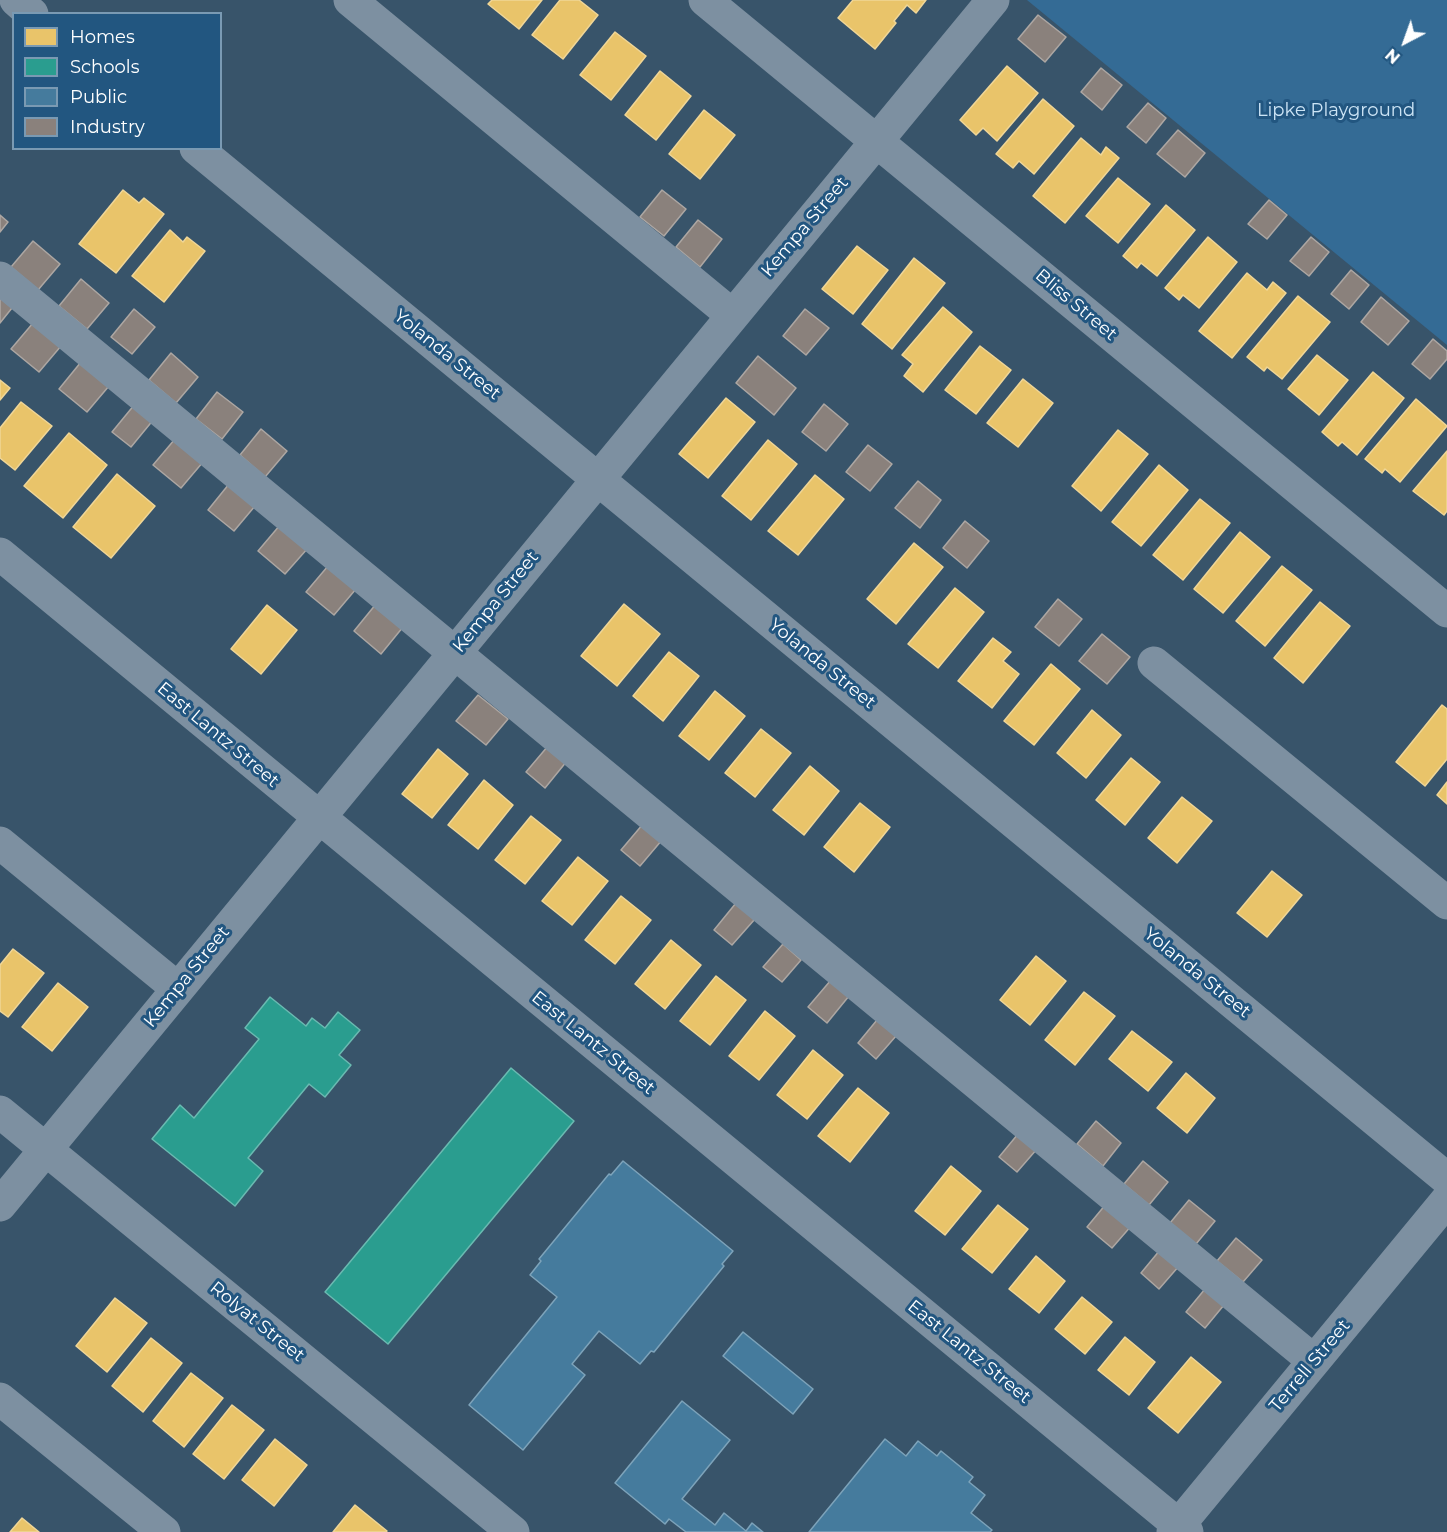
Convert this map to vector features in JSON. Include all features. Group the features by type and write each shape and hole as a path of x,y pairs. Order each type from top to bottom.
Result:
{"street":[{"path":"16,0 30,12"},
{"path":"350,0 732,315"},
{"name":"Bliss Street","path":"705,0 1447,611"},
{"name":"Kempa Street","path":"0,1205 993,0"},
{"name":"Yolanda Street","path":"198,150 1447,1179"},
{"path":"0,278 1314,1360"},
{"name":"East Lantz Street","path":"0,554 1180,1530"},
{"path":"1154,663 1447,903"},
{"path":"0,843 177,988"},
{"name":"Rolyat Street","path":"0,1112 513,1532"},
{"name":"Terrell Street","path":"1180,1530 1314,1360 1447,1200"},
{"path":"0,1399 164,1532"}],"green space":[{"name":"Lipke Playground","path":"1027,0 1447,0 1447,345"}],"building: Homes":[{"path":"492,0 542,0 519,29 488,4"},
{"path":"560,0 579,0 598,15 563,59 532,35"},
{"path":"853,0 926,0 916,13 907,5 875,49 838,18"},
{"path":"615,32 646,56 611,100 580,75"},
{"path":"1007,66 1038,93 997,141 983,128 976,135 960,120"},
{"path":"660,71 691,96 656,140 625,115"},
{"path":"1043,99 1074,126 1034,174 1019,161 1013,168 996,154"},
{"path":"704,110 735,135 700,179 669,154"},
{"path":"1081,138 1101,155 1106,147 1119,158 1065,223 1033,196"},
{"path":"1118,178 1150,204 1118,243 1086,216"},
{"path":"123,190 139,203 144,198 164,214 116,273 79,244"},
{"path":"1166,205 1195,230 1157,276 1141,263 1137,268 1123,256"},
{"path":"170,230 183,242 187,237 205,251 164,302 132,276"},
{"path":"1208,237 1237,262 1199,308 1183,295 1179,300 1165,288"},
{"path":"857,246 888,270 853,314 822,289"},
{"path":"914,258 945,283 892,349 862,324"},
{"path":"1247,273 1267,290 1273,282 1286,293 1232,358 1199,331"},
{"path":"1298,296 1330,322 1282,379 1267,367 1264,371 1247,357"},
{"path":"943,307 972,332 923,392 904,376 913,364 902,355"},
{"path":"980,346 1011,370 976,414 945,390"},
{"path":"1317,355 1348,380 1319,415 1288,389"},
{"path":"1373,372 1404,398 1357,455 1342,442 1338,446 1322,432"},
{"path":"1023,379 1053,403 1018,447 987,423"},
{"path":"0,380 10,388 0,400"},
{"path":"726,398 755,422 708,478 679,454"},
{"path":"1416,399 1447,426 1400,482 1385,469 1382,473 1365,459"},
{"path":"21,402 52,426 15,470 0,458 0,428"},
{"path":"1118,430 1148,454 1101,511 1072,486"},
{"path":"69,433 107,465 63,518 24,486"},
{"path":"768,440 797,464 751,520 722,496"},
{"path":"1447,451 1447,511 1444,515 1413,491"},
{"path":"1159,465 1188,490 1141,546 1112,522"},
{"path":"117,474 155,506 111,558 73,527"},
{"path":"815,475 844,499 798,555 768,531"},
{"path":"1200,499 1230,523 1183,580 1153,555"},
{"path":"1240,532 1270,557 1223,613 1194,589"},
{"path":"914,543 943,567 896,624 867,599"},
{"path":"1282,566 1312,590 1265,646 1236,621"},
{"path":"955,588 984,612 938,668 908,644"},
{"path":"1320,602 1350,626 1303,683 1274,658"},
{"path":"624,604 660,634 617,686 581,656"},
{"path":"267,605 297,630 261,674 231,649"},
{"path":"993,638 1011,652 1003,661 1019,674 992,708 958,681"},
{"path":"669,652 699,676 663,721 633,696"},
{"path":"1051,664 1080,689 1034,745 1004,721"},
{"path":"715,691 745,716 709,760 679,736"},
{"path":"1442,705 1447,709 1447,759 1425,786 1396,762"},
{"path":"1092,710 1121,735 1086,778 1057,753"},
{"path":"761,729 791,753 755,797 725,773"},
{"path":"438,749 468,774 432,818 402,794"},
{"path":"1131,758 1160,782 1125,825 1096,800"},
{"path":"810,766 839,791 804,835 773,810"},
{"path":"484,780 513,805 478,849 448,825"},
{"path":"1447,782 1447,804 1437,795"},
{"path":"1182,797 1212,821 1177,863 1148,838"},
{"path":"860,803 890,827 854,872 824,847"},
{"path":"531,816 561,840 525,884 495,860"},
{"path":"578,857 608,881 572,925 542,901"},
{"path":"1272,871 1302,895 1267,937 1237,913"},
{"path":"621,896 651,920 615,964 585,940"},
{"path":"671,940 701,965 665,1009 635,984"},
{"path":"13,949 44,973 8,1017 0,1011 0,965"},
{"path":"1036,956 1066,981 1030,1025 1000,1000"},
{"path":"716,976 746,1000 710,1045 680,1021"},
{"path":"58,983 88,1007 52,1051 22,1027"},
{"path":"1084,992 1115,1016 1075,1065 1045,1040"},
{"path":"765,1011 795,1036 759,1080 729,1056"},
{"path":"1132,1031 1172,1062 1148,1091 1109,1059"},
{"path":"813,1050 843,1075 807,1119 777,1095"},
{"path":"1186,1073 1215,1098 1187,1133 1157,1108"},
{"path":"858,1088 889,1113 850,1162 818,1136"},
{"path":"951,1166 981,1191 945,1235 915,1211"},
{"path":"998,1205 1028,1229 992,1273 962,1249"},
{"path":"1036,1256 1065,1281 1039,1313 1009,1289"},
{"path":"1082,1297 1112,1322 1085,1354 1055,1329"},
{"path":"115,1298 147,1323 107,1372 76,1346"},
{"path":"1125,1337 1155,1362 1129,1395 1098,1370"},
{"path":"151,1338 182,1363 143,1412 112,1386"},
{"path":"1191,1357 1221,1382 1178,1433 1148,1408"},
{"path":"191,1373 223,1398 184,1447 153,1421"},
{"path":"232,1405 264,1430 224,1479 193,1454"},
{"path":"275,1439 307,1465 274,1506 242,1480"},
{"path":"355,1505 387,1531 333,1532"},
{"path":"22,1518 39,1532 10,1532"}],"building: Schools":[{"path":"270,997 306,1026 312,1018 325,1028 338,1012 360,1030 339,1055 351,1065 325,1097 309,1084 248,1158 263,1171 235,1206 152,1139 180,1105 194,1118 259,1039 245,1028"},
{"path":"511,1068 574,1121 388,1344 325,1292"}],"building: Public":[{"path":"623,1161 733,1251 722,1264 724,1266 654,1352 651,1351 640,1364 599,1331 572,1364 585,1375 523,1450 469,1405 557,1297 530,1275 541,1261 539,1259 609,1174 611,1175"},
{"path":"743,1332 813,1389 793,1414 723,1356"},
{"path":"682,1401 730,1440 682,1499 715,1525 724,1513 746,1531 752,1523 763,1532 686,1532 669,1519 665,1524 615,1483"},
{"path":"885,1439 906,1456 918,1441 937,1456 941,1451 973,1477 969,1482 985,1495 971,1513 992,1530 990,1532 809,1532"}],"building: Industry":[{"path":"1038,15 1066,37 1045,62 1018,39"},
{"path":"1101,68 1122,85 1102,110 1081,92"},
{"path":"1148,103 1166,118 1146,143 1127,127"},
{"path":"1178,130 1205,153 1185,177 1157,154"},
{"path":"662,190 686,209 664,236 640,217"},
{"path":"1269,200 1287,215 1267,239 1248,224"},
{"path":"0,215 8,222 0,232"},
{"path":"698,220 722,239 700,267 676,247"},
{"path":"1311,237 1329,252 1309,276 1290,261"},
{"path":"33,241 60,264 38,290 11,267"},
{"path":"1351,270 1369,285 1349,309 1331,294"},
{"path":"81,279 109,303 87,329 59,306"},
{"path":"0,297 12,308 0,323"},
{"path":"1381,297 1409,321 1388,345 1361,322"},
{"path":"134,309 155,327 132,354 111,337"},
{"path":"805,309 829,328 806,355 783,336"},
{"path":"33,323 61,346 39,372 11,349"},
{"path":"1433,339 1447,351 1447,359 1430,379 1412,364"},
{"path":"171,353 198,377 176,403 149,380"},
{"path":"758,356 796,388 774,415 736,383"},
{"path":"81,362 109,386 87,412 59,389"},
{"path":"217,392 243,412 222,439 196,419"},
{"path":"135,404 154,419 131,447 112,432"},
{"path":"824,404 848,424 826,451 802,432"},
{"path":"261,429 287,451 265,477 240,455"},
{"path":"175,439 203,462 181,488 153,465"},
{"path":"868,445 892,464 870,491 846,472"},
{"path":"918,481 941,500 920,528 895,508"},
{"path":"229,484 255,506 234,531 208,510"},
{"path":"965,521 989,541 967,568 943,548"},
{"path":"280,525 308,548 285,574 258,551"},
{"path":"328,566 356,589 334,615 306,592"},
{"path":"1058,599 1082,619 1059,646 1035,627"},
{"path":"376,604 403,627 381,654 354,631"},
{"path":"1102,634 1130,657 1107,684 1079,661"},
{"path":"478,695 508,719 486,745 456,721"},
{"path":"548,746 567,761 545,788 526,772"},
{"path":"643,824 662,840 640,866 621,850"},
{"path":"736,903 755,919 732,945 714,930"},
{"path":"783,944 801,960 782,982 763,967"},
{"path":"831,980 849,996 827,1023 808,1007"},
{"path":"877,1020 896,1036 876,1059 858,1043"},
{"path":"1096,1121 1121,1143 1103,1166 1077,1144"},
{"path":"1018,1134 1037,1149 1017,1172 999,1157"},
{"path":"1143,1161 1168,1182 1149,1205 1124,1184"},
{"path":"1189,1200 1215,1221 1196,1244 1170,1223"},
{"path":"1106,1204 1132,1225 1112,1248 1087,1227"},
{"path":"1236,1238 1262,1260 1243,1282 1217,1261"},
{"path":"1160,1250 1179,1266 1159,1289 1141,1273"},
{"path":"1205,1289 1224,1305 1205,1328 1186,1312"}]}
